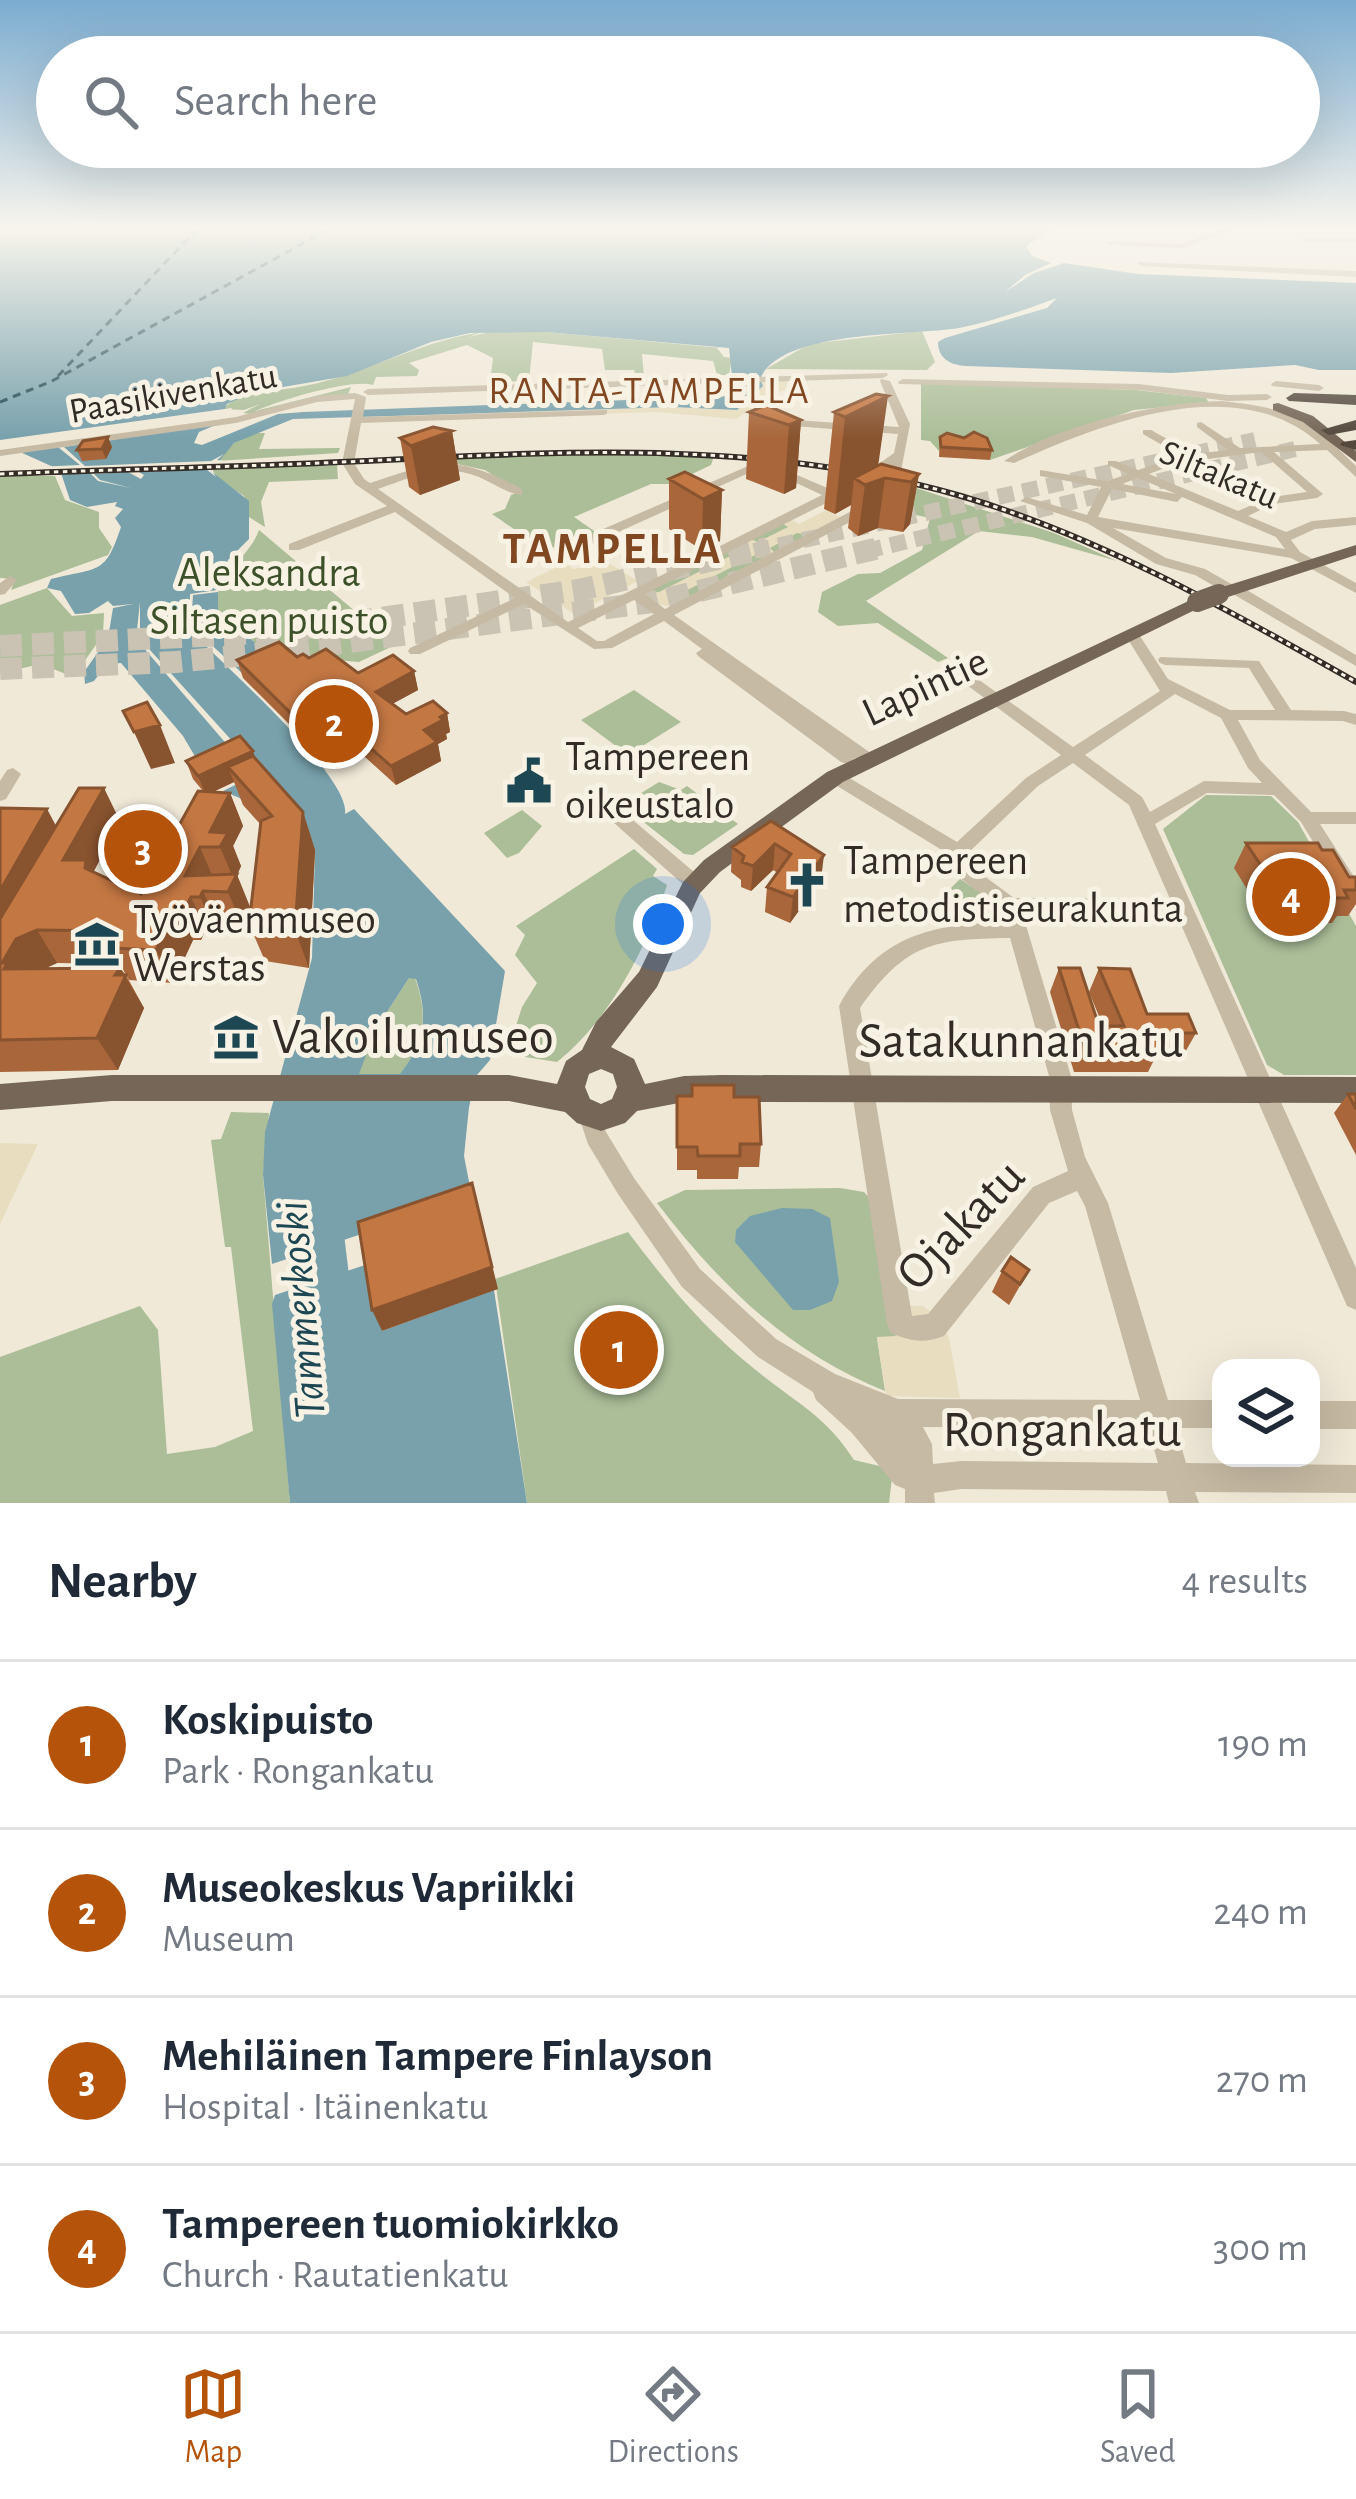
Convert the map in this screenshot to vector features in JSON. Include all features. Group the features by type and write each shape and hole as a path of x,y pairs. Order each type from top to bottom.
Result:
{"highway":[{"path":"1285,401 1356,402"}],"main road":[{"path":"1285,401 1349,442"},
{"name":"Lapintie","path":"584,1064 661,956 694,883 854,767 1197,602 1304,560 1356,550"},
{"path":"610,1094 619,1054 619,1017"},
{"path":"608,1058 610,1094 569,1084 584,1064 608,1058"},
{"name":"Satakunnankatu","path":"509,1088 584,1064"},
{"name":"Satakunnankatu","path":"0,1097 112,1088 509,1088 610,1094 861,1088 1356,1090"}],"street":[{"path":"360,405 761,377 1139,387 1285,401 1319,388"},
{"path":"360,405 348,463 368,488 566,628 601,646 888,494 896,483 905,431 894,382"},
{"name":"Paasikivenkatu","path":"0,453 236,420 317,399 360,405"},
{"path":"360,405 603,412"},
{"path":"782,405 774,427 905,431"},
{"path":"1010,461 1119,417 1175,407 1281,415 1349,442"},
{"path":"1201,425 1238,452"},
{"path":"1147,432 1193,458"},
{"path":"1091,520 1108,485 1140,474 1193,458 1349,442"},
{"path":"1349,442 1356,472"},
{"path":"1238,516 1270,501 1316,494 1264,449"},
{"path":"566,628 857,482 897,457"},
{"path":"576,546 762,463 829,494"},
{"name":"Siltakatu","path":"1112,463 1285,538 1304,560 1356,589"},
{"path":"368,488 418,468 460,464 518,492"},
{"path":"1044,473 1208,503"},
{"path":"1223,475 1270,501"},
{"path":"857,482 877,484 888,494"},
{"path":"1027,500 1091,520 1304,560"},
{"path":"294,547 394,508"},
{"path":"1091,520 1161,561 1201,572 1356,661"},
{"path":"1285,538 1317,524 1356,521"},
{"path":"630,597 958,851 964,871 1010,905 1079,1178 1096,1203 1180,1490"},
{"path":"415,652 525,598"},
{"path":"958,851 1033,782 1168,693 1132,633"},
{"path":"1166,660 1254,664 1286,715"},
{"path":"949,665 1129,793 1356,1297"},
{"path":"1163,682 1227,715 1356,720"},
{"path":"1227,715 1254,764 1307,818 1356,896"},
{"path":"0,795 13,774"},
{"path":"1143,818 1155,818 1204,787 1276,789"},
{"path":"601,802 694,883"},
{"path":"1307,818 1356,818"},
{"path":"1010,905 1180,906"},
{"path":"861,1088 849,1006 874,970 926,935 1018,930"},
{"name":"Ojakatu","path":"861,1088 898,1320 907,1328 934,1327 1040,1195 1079,1178"},
{"name":"Rongankatu","path":"610,1094 596,1136 691,1278 740,1327 812,1377 881,1444 920,1493 961,1475 1180,1490 1356,1479"},
{"name":"Rongankatu","path":"812,1377 898,1413 1212,1414"},
{"path":"881,1444 888,1419 898,1413 918,1444 920,1493"},
{"path":"1320,1414 1356,1415"}],"green space":[{"path":"922,331 935,362 927,370 766,369 809,344"},
{"path":"482,332 468,337 489,332 546,332 722,348 717,348 724,357 732,358 729,375 717,375 713,361 642,354 644,377 636,377 634,370 605,370 602,349 533,342 529,381 490,382 493,358 467,345 409,363 419,370 417,376 376,377 373,385 333,387 255,411 351,387 348,394 251,414 243,413 260,404 244,410 223,409 247,395 317,383"},
{"path":"921,383 1136,390 1206,398 1209,403 1134,410 990,460 988,450 939,451 930,441 921,440"},
{"path":"265,433 259,449 340,448 338,453 216,461 234,443"},
{"path":"579,451 715,453 711,465 671,484 651,484 574,517 597,533 552,547 532,542 492,514 505,509 511,495 518,492 485,470 452,463 454,458"},
{"path":"337,465 338,479 269,482 261,502 265,527 249,517 244,496 218,479 212,469"},
{"path":"0,476 55,476 65,500 99,512 99,528 112,547 108,555 11,590 15,579 0,578"},
{"path":"910,486 1054,533 1117,561 1032,537 979,531 866,601 948,658 938,662 878,623 838,626 818,612 822,592 858,574 880,573 922,550 930,518 883,508"},
{"path":"782,523 807,535 673,605 650,590"},
{"name":"Aleksandra Siltasen puisto","path":"259,530 395,645 359,662 325,659 300,672 292,655 260,646 221,619 217,605 222,581"},
{"path":"47,588 72,616 104,613 103,635 73,677 41,664 0,673 0,605"},
{"path":"634,690 681,722 628,755 581,720"},
{"path":"659,782 681,790 687,786 738,824 693,855 684,854 622,805"},
{"path":"1206,795 1271,796 1298,822 1356,926 1356,1075 1284,1075 1267,1065 1163,829"},
{"path":"522,810 542,826 519,853 507,858 484,833"},
{"path":"634,849 657,869 653,876 667,885 624,981 593,1026 557,1062 507,1054 522,1007 537,983 515,955 525,935 516,926"},
{"path":"960,879 997,903 1002,924 953,923 930,909"},
{"path":"409,978 415,978 422,1005 422,1029 414,1051 400,1075 358,1075 376,1029"},
{"path":"231,1112 269,1113 263,1175 290,1503 0,1503 0,1357 140,1306 158,1330 167,1454 215,1447 253,1431 231,1247 225,1247 211,1140 221,1139"},
{"path":"840,1188 864,1192 874,1203 896,1337 877,1338 885,1391 818,1357 758,1313 705,1261 657,1203 685,1190"},
{"path":"628,1232 721,1340 821,1421 854,1460 884,1467 892,1478 889,1503 527,1503 495,1279"}],"shaded area":[{"path":"763,380 788,380 785,390 769,394 769,401 780,403 777,412 763,417 757,405 736,419 656,412 368,421 370,416 673,407 734,410"},
{"path":"826,510 840,517 807,535 797,533 770,548 774,552 767,556 759,553 670,599 670,606 659,605 645,594 659,592 748,547 744,542 750,539 758,542 788,527 782,523 790,519 799,524"},
{"path":"565,563 573,569 610,564 638,581 574,614 526,582"},
{"path":"0,1143 38,1144 0,1224"},
{"path":"891,1305 923,1306 941,1319 960,1398 886,1396 877,1337 896,1336"}],"water":[{"path":"0,298 1057,298 959,328 850,338 793,351 773,363 760,379 763,386 737,410 673,407 293,419 234,443 211,471 249,501 249,539 228,560 217,590 190,594 189,629 306,747 341,796 345,814 354,809 505,971 490,1060 477,1075 469,1107 464,1156 472,1197 272,1264 263,1175 265,1132 312,958 315,850 249,802 223,791 265,770 249,751 243,753 140,639 140,602 136,639 236,755 203,770 183,736 121,663 107,664 94,681 85,684 84,672 108,638 113,608 133,604 113,606 108,601 89,613 75,614 61,591 47,588 51,579 90,570 105,561 121,527 115,518 123,509 115,506 117,502 87,507 70,500 60,470 0,443","holes":["546,332 729,348 734,396 278,414 202,445 194,443 199,432 218,424 227,404 254,392 347,376 431,342 470,333","409,978 416,979 422,1029 414,1051 400,1074 359,1074 376,1029"]},
{"path":"1057,298 1356,298 1356,370 1295,365 1171,373 966,366 940,353 938,342 945,338 1047,308"},
{"path":"218,592 218,616 260,646 270,660 243,674 191,626 193,595"},
{"path":"782,1208 812,1209 830,1218 839,1282 832,1301 810,1310 793,1310 735,1242 736,1230 750,1216"},
{"path":"371,1263 382,1331 494,1290 527,1503 290,1503 272,1304 275,1295"}],"pier":[{"path":"232,408 227,420 64,447 85,466 211,461 224,454 217,460 225,461 211,470 216,477 206,469 139,472 144,475 141,479 128,472 94,474 131,488 98,481 90,473 53,475 36,467 80,465 58,447 9,454 0,450 0,440"}],"building":[{"path":"876,394 888,396 845,417 834,412"},
{"path":"766,405 801,420 789,425 749,412"},
{"path":"433,427 452,431 411,446 400,438"},
{"path":"974,432 987,438 992,450 941,447 940,437 947,433 964,438"},
{"path":"108,437 102,449 77,450 83,441"},
{"path":"881,464 919,474 911,482 885,478 865,485 854,478"},
{"path":"685,472 722,490 703,499 669,479"},
{"path":"279,642 297,657 309,658 326,649 358,673 393,655 414,671 376,692 406,714 433,701 447,713 424,730 437,742 391,766 350,730 322,744 237,660"},
{"path":"147,702 160,725 134,732 123,711"},
{"path":"240,736 253,751 198,776 186,761"},
{"path":"253,756 303,812 295,930 249,924 261,821 272,816 228,767"},
{"path":"79,788 104,788 63,860 86,860 85,868 141,894 198,791 230,793 210,832 228,833 220,847 200,847 185,876 237,874 228,892 203,891 200,897 191,897 186,907 178,907 156,950 111,948 120,931 37,930 16,939 2,963 7,963 4,969 120,968 115,975 126,975 97,1038 0,1040 0,919"},
{"path":"0,808 47,809 0,891"},
{"path":"771,821 824,855 793,897 767,887 791,854 775,844 753,866 742,862 744,856 732,847"},
{"path":"1246,843 1318,843 1322,850 1333,850 1349,877 1356,877 1356,890 1344,890 1348,898 1316,898 1312,891 1271,895 1263,881 1271,881"},
{"path":"1059,968 1080,968 1099,1026 1124,1026 1099,968 1130,969 1147,1014 1188,1014 1196,1033 1154,1033 1160,1049 1085,1049"},
{"path":"692,1085 734,1085 734,1097 759,1097 761,1144 740,1144 740,1156 698,1156 697,1147 677,1147 677,1096 692,1096"},
{"path":"472,1183 492,1267 372,1310 358,1222"},
{"path":"1011,1257 1029,1270 1020,1284 1002,1271"}],"waterway":[{"name":"Tammerkoski","path":"326,1218 336,1300"}],"ferry route":[{"path":"58,376 132,298"},
{"path":"0,402 52,381 203,298"}],"tunnel":[{"path":"754,551 1255,440"},
{"path":"866,551 1295,449"},
{"path":"0,646 282,632 579,590 767,548"},
{"path":"0,669 176,662 265,653 653,602 879,548"}],"railway":[{"path":"0,474 590,453 665,453 814,465 961,496 1064,532 1213,603 1356,682"}],"place":[{"name":"Museokeskus Vapriikki","path":"334,724"},
{"name":"Tampereen oikeustalo","path":"529,781"},
{"name":"Mehiläinen Tampere Finlayson","path":"143,849"},
{"name":"Tampereen metodistiseurakunta","path":"807,885"},
{"name":"Tampereen tuomiokirkko","path":"1291,897"},
{"name":"Työväenmuseo Werstas","path":"97,944"},
{"name":"Vakoilumuseo","path":"236,1037"},
{"name":"Koskipuisto","path":"619,1350"}],"district":[{"name":"RANTA-TAMPELLA","path":"650,391"},
{"name":"TAMPELLA","path":"613,549"}]}
